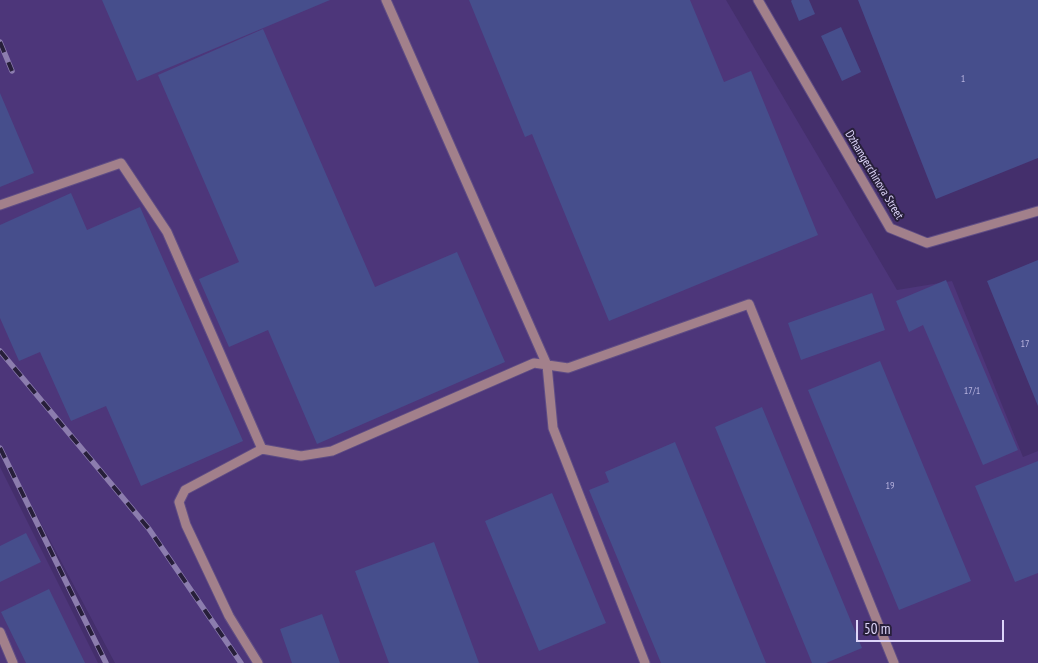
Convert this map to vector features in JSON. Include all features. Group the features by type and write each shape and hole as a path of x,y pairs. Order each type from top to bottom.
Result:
{"street":[{"path":"386,0 546,365 553,428 645,663"},
{"name":"Dzhamgerchinova Street","path":"758,0 890,228 927,243 1038,211"},
{"path":"0,205 121,163 167,232 262,449"},
{"path":"258,663 229,616 186,525 179,502 185,490 262,449 302,456 332,451 534,363 568,368 749,304 894,663"},
{"path":"0,632 13,663"}],"shaded area":[{"path":"0,0 726,0 897,290 952,281 1023,457 1038,451 1038,663 115,663 0,446"},
{"path":"0,467 98,663 0,663"}],"building":[{"path":"102,0 330,0 137,81"},
{"path":"469,0 690,0 724,82 751,71 818,235 609,321 532,134 525,137"},
{"path":"792,0 809,0 815,14 799,21"},
{"path":"858,0 1038,0 1038,158 936,199"},
{"path":"841,27 861,72 842,81 821,36"},
{"path":"263,29 375,287 457,252 505,362 317,444 268,330 229,347 199,279 239,262 158,75"},
{"path":"0,93 34,173 0,187"},
{"path":"71,193 87,230 140,207 243,441 141,486 106,406 71,421 40,352 19,361 0,318 0,225"},
{"path":"1038,260 1038,406 987,281"},
{"path":"946,280 1018,450 983,465 923,325 909,332 896,301"},
{"path":"872,293 885,330 801,360 788,323"},
{"path":"880,361 971,581 899,610 808,390"},
{"path":"762,407 862,648 826,663 812,663 715,427"},
{"path":"675,442 766,663 661,663 589,490 609,482 605,472"},
{"path":"1038,461 1038,573 1015,582 975,486"},
{"path":"552,493 606,623 539,651 485,521"},
{"path":"26,533 41,562 0,582 0,546"},
{"path":"434,542 479,663 389,663 355,571"},
{"path":"49,589 85,663 26,663 1,612"},
{"path":"322,614 340,663 292,663 280,629"}],"railway":[{"path":"0,42 12,71"},
{"path":"0,351 149,529 241,663"},
{"path":"0,448 106,663"}]}
